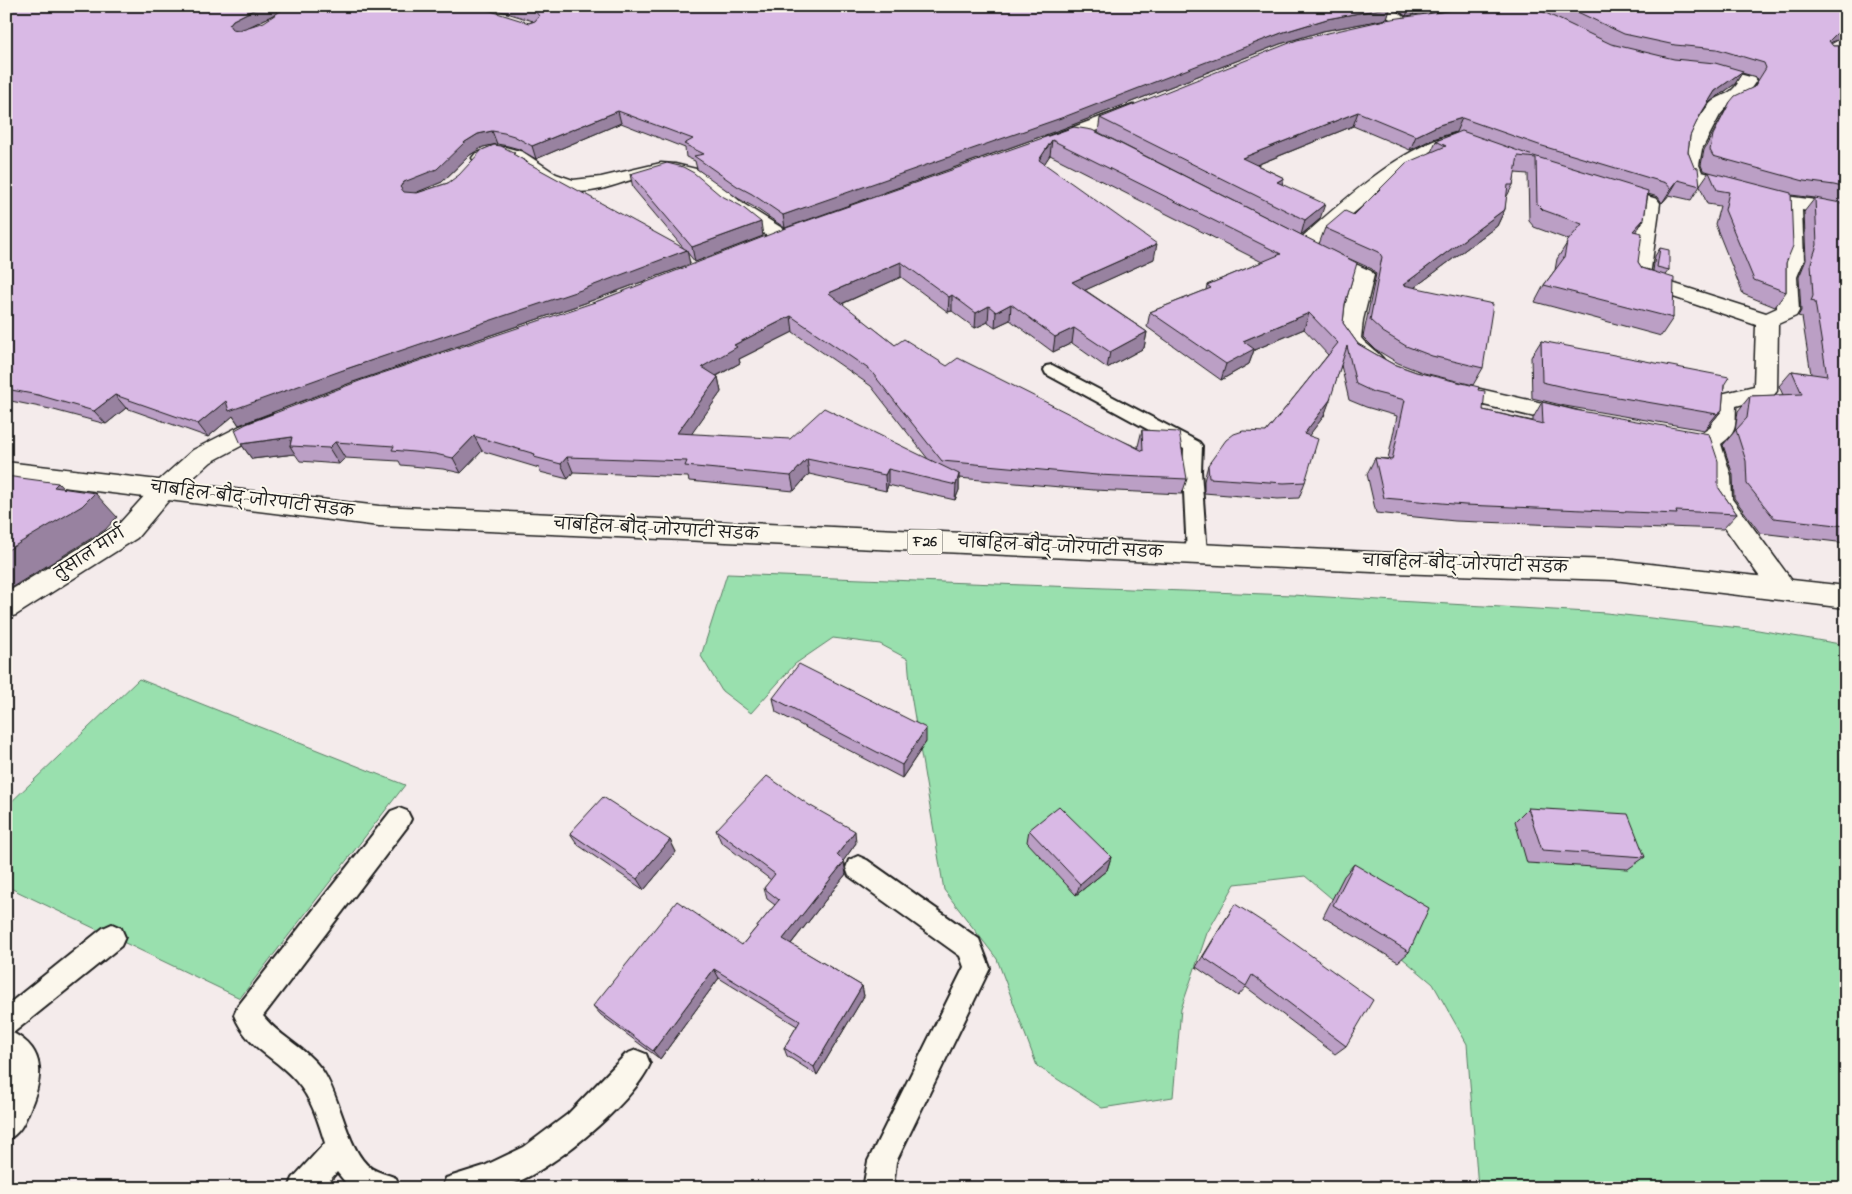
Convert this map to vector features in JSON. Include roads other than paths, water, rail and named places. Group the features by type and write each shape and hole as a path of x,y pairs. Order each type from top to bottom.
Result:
{"street":[{"path":"1378,28 1414,22 1379,6"},
{"path":"1683,67 1708,70 1748,81 1738,96 1720,105 1712,113 1693,149 1690,165 1694,176 1792,203 1823,207 1846,213"},
{"path":"1032,148 1150,103"},
{"path":"1069,135 1095,138 1102,142"},
{"path":"1393,372 1361,353 1350,339 1352,320 1364,275 1295,242 1420,153 1454,139 1481,149"},
{"path":"468,168 483,156 497,151 514,153 558,183 574,186 653,171 671,169 687,172 702,180 734,206 748,213 775,234 792,234 765,244"},
{"path":"1594,186 1650,203 1638,279 1766,321 1788,311 1787,277 1794,260 1792,203"},
{"path":"1766,321 1765,391 1725,401 1723,431 1699,440 1719,476 1718,502 1784,589"},
{"path":"1426,384 1593,421"},
{"name":"तुसाल मार्ग","path":"6,607 128,531 165,489 202,456 248,432 292,415"},
{"name":"चाबहिल-बौद्-जोरपाटी सडक","path":"6,471 379,516 1197,554 1614,570 1846,597"}],"lane":[{"path":"1052,370 1193,446 1192,470 1197,554"},
{"path":"386,1188 367,1182 347,1165 339,1149 334,1127 312,1078 290,1056 252,1026 247,1016 399,820"},
{"path":"858,868 970,948 977,968 882,1161 878,1188"},
{"path":"6,1023 112,937"},
{"path":"6,1044 22,1054 28,1068 26,1086 6,1126"},
{"path":"456,1188 500,1175 542,1152 578,1126 607,1098 636,1064"},
{"path":"303,1188 339,1149"}]}
